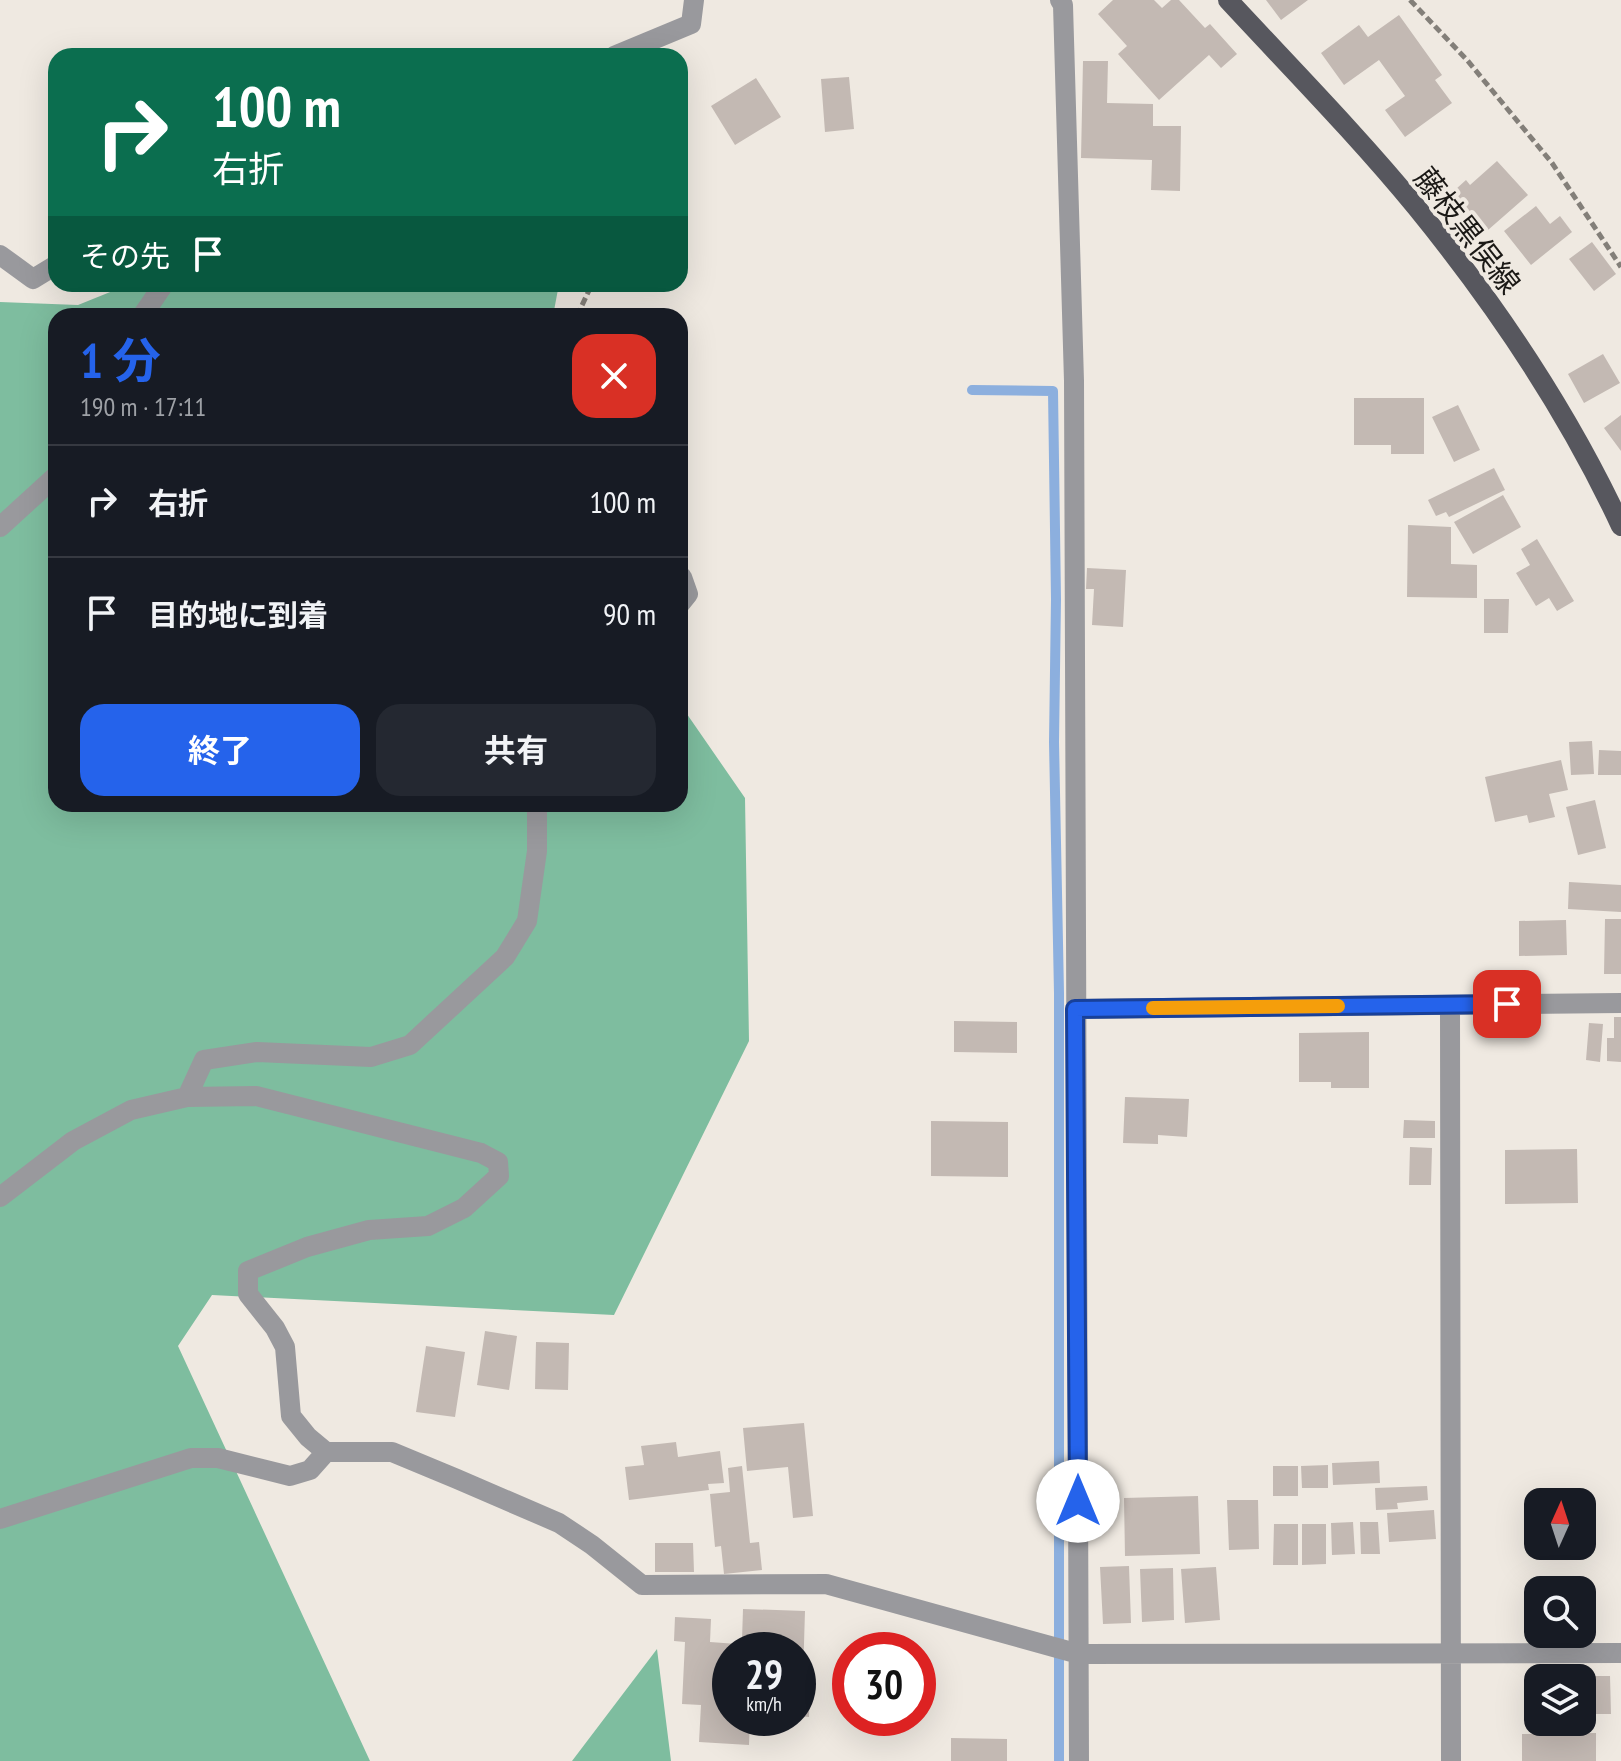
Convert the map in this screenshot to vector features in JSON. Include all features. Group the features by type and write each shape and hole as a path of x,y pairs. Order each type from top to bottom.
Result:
{"main road":[{"name":"藤枝黒俣線","path":"1228,0 1417,207 1522,348 1601,483 1621,526"}],"street":[{"path":"633,48 691,24 694,0"},
{"path":"1060,0 1063,5 1074,381 1079,1761"},
{"path":"0,255 33,279 48,270"},
{"path":"0,527 48,483"},
{"path":"187,1097 204,1060 257,1052 371,1057 410,1045 505,957 527,921 537,851 537,812"},
{"path":"1075,1009 1621,1003"},
{"path":"1450,1005 1451,1761"},
{"path":"0,1197 73,1141 119,1116 131,1110 187,1097 256,1096 481,1153 498,1162 499,1176 464,1208 428,1226 369,1230 307,1247 248,1271 248,1294 275,1328 285,1347 291,1416 326,1452 392,1452 457,1479 559,1523 642,1585 826,1584 1079,1654 1621,1653"},
{"path":"0,1519 191,1458 218,1458 290,1476 310,1470 326,1452"}],"path":[{"path":"1410,0 1467,60 1552,163 1621,267"}],"green space":[{"path":"110,292 558,292 554,308 48,308 48,812 688,812 688,716 745,798 749,1041 614,1315 212,1295 178,1346 370,1761 0,1761 0,302 78,305"},
{"path":"657,1649 671,1761 572,1761"}],"building":[{"path":"1113,0 1154,0 1162,8 1171,0 1179,0 1205,28 1210,24 1237,54 1221,68 1209,55 1159,100 1118,54 1127,46 1098,14"},
{"path":"1266,0 1308,0 1281,20"},
{"path":"1399,15 1442,75 1435,80 1452,103 1405,137 1385,110 1405,96 1379,60 1344,85 1321,53 1359,25 1368,37"},
{"path":"1083,61 1108,61 1107,103 1153,104 1153,126 1181,126 1180,191 1151,190 1152,160 1081,158"},
{"path":"849,77 854,129 825,132 821,79"},
{"path":"756,78 781,117 735,145 711,106"},
{"path":"1497,161 1528,195 1480,237 1446,198 1466,180 1470,185"},
{"path":"1536,206 1550,224 1560,216 1572,232 1531,265 1504,231"},
{"path":"1592,242 1616,274 1594,291 1569,259"},
{"path":"1603,354 1620,383 1584,403 1568,374"},
{"path":"1354,398 1424,398 1424,454 1391,454 1391,445 1354,445"},
{"path":"1458,405 1480,450 1454,462 1432,417"},
{"path":"1621,415 1621,451 1604,428"},
{"path":"1494,468 1505,490 1449,517 1446,512 1436,516 1428,500"},
{"path":"1503,495 1521,527 1473,554 1454,522"},
{"path":"1408,525 1451,527 1451,564 1477,565 1477,598 1407,597"},
{"path":"1537,539 1574,601 1557,611 1549,598 1536,606 1516,573 1530,565 1521,549"},
{"path":"1087,568 1126,570 1123,627 1092,625 1094,589 1086,589"},
{"path":"1484,599 1509,599 1508,633 1484,633"},
{"path":"1592,741 1594,774 1571,775 1569,742"},
{"path":"1599,750 1621,751 1621,775 1598,775"},
{"path":"1561,760 1568,790 1549,794 1555,817 1529,823 1527,815 1495,822 1485,777"},
{"path":"1595,800 1606,848 1578,855 1566,807"},
{"path":"1569,882 1621,885 1621,912 1568,909"},
{"path":"1605,919 1621,919 1621,974 1604,974"},
{"path":"1566,920 1567,955 1519,956 1519,921"},
{"path":"1614,1017 1621,1017 1621,1062 1607,1061 1607,1038 1614,1038"},
{"path":"954,1021 1017,1022 1017,1053 954,1052"},
{"path":"1589,1023 1603,1024 1600,1062 1586,1060"},
{"path":"1369,1032 1369,1088 1331,1088 1331,1082 1299,1082 1299,1033"},
{"path":"1125,1097 1189,1099 1187,1137 1158,1135 1158,1144 1123,1143"},
{"path":"1404,1120 1435,1121 1435,1138 1403,1138"},
{"path":"931,1121 1008,1122 1008,1177 931,1176"},
{"path":"1410,1147 1432,1148 1431,1185 1409,1185"},
{"path":"1577,1149 1578,1203 1505,1204 1505,1150"},
{"path":"485,1331 517,1336 509,1390 477,1385"},
{"path":"536,1342 569,1343 568,1390 535,1389"},
{"path":"426,1346 465,1352 455,1417 416,1412"},
{"path":"804,1423 813,1516 793,1518 788,1467 747,1471 743,1428"},
{"path":"676,1442 678,1457 720,1451 724,1483 708,1484 709,1490 629,1500 625,1467 644,1465 641,1446"},
{"path":"1379,1461 1380,1483 1333,1485 1332,1463"},
{"path":"1328,1465 1328,1488 1302,1488 1301,1466"},
{"path":"742,1466 750,1543 759,1542 762,1570 724,1574 721,1546 715,1547 710,1494 730,1492 728,1468"},
{"path":"1273,1466 1298,1466 1298,1496 1273,1496"},
{"path":"1427,1486 1428,1500 1397,1503 1398,1509 1376,1510 1375,1488"},
{"path":"1198,1496 1200,1554 1125,1556 1124,1498"},
{"path":"1227,1500 1258,1500 1259,1549 1229,1550"},
{"path":"1434,1510 1436,1539 1389,1542 1387,1513"},
{"path":"1353,1522 1355,1554 1332,1555 1331,1523"},
{"path":"1360,1522 1378,1522 1380,1554 1361,1554"},
{"path":"1274,1524 1298,1524 1298,1565 1273,1565"},
{"path":"1302,1524 1326,1524 1326,1564 1302,1565"},
{"path":"655,1543 693,1543 694,1572 655,1572"},
{"path":"1129,1566 1131,1623 1103,1624 1100,1567"},
{"path":"1216,1567 1220,1620 1185,1623 1181,1569"},
{"path":"1173,1568 1174,1620 1142,1622 1140,1569"},
{"path":"743,1609 805,1611 804,1632 742,1632"},
{"path":"675,1617 711,1619 712,1736 749,1736 749,1745 699,1742 701,1705 682,1704 685,1642 674,1641"},
{"path":"1596,1676 1610,1676 1611,1714 1596,1714"},
{"path":"1522,1734 1596,1736 1596,1761 1522,1761"},
{"path":"951,1738 1007,1739 1007,1761 951,1761"}],"waterway":[{"path":"972,390 1053,391 1056,599 1054,742 1059,993 1059,1761"}],"slow traffic":[{"path":"1153,1008 1338,1006"}],"route":[{"path":"1078,1501 1075,1009 1507,1004"}]}
